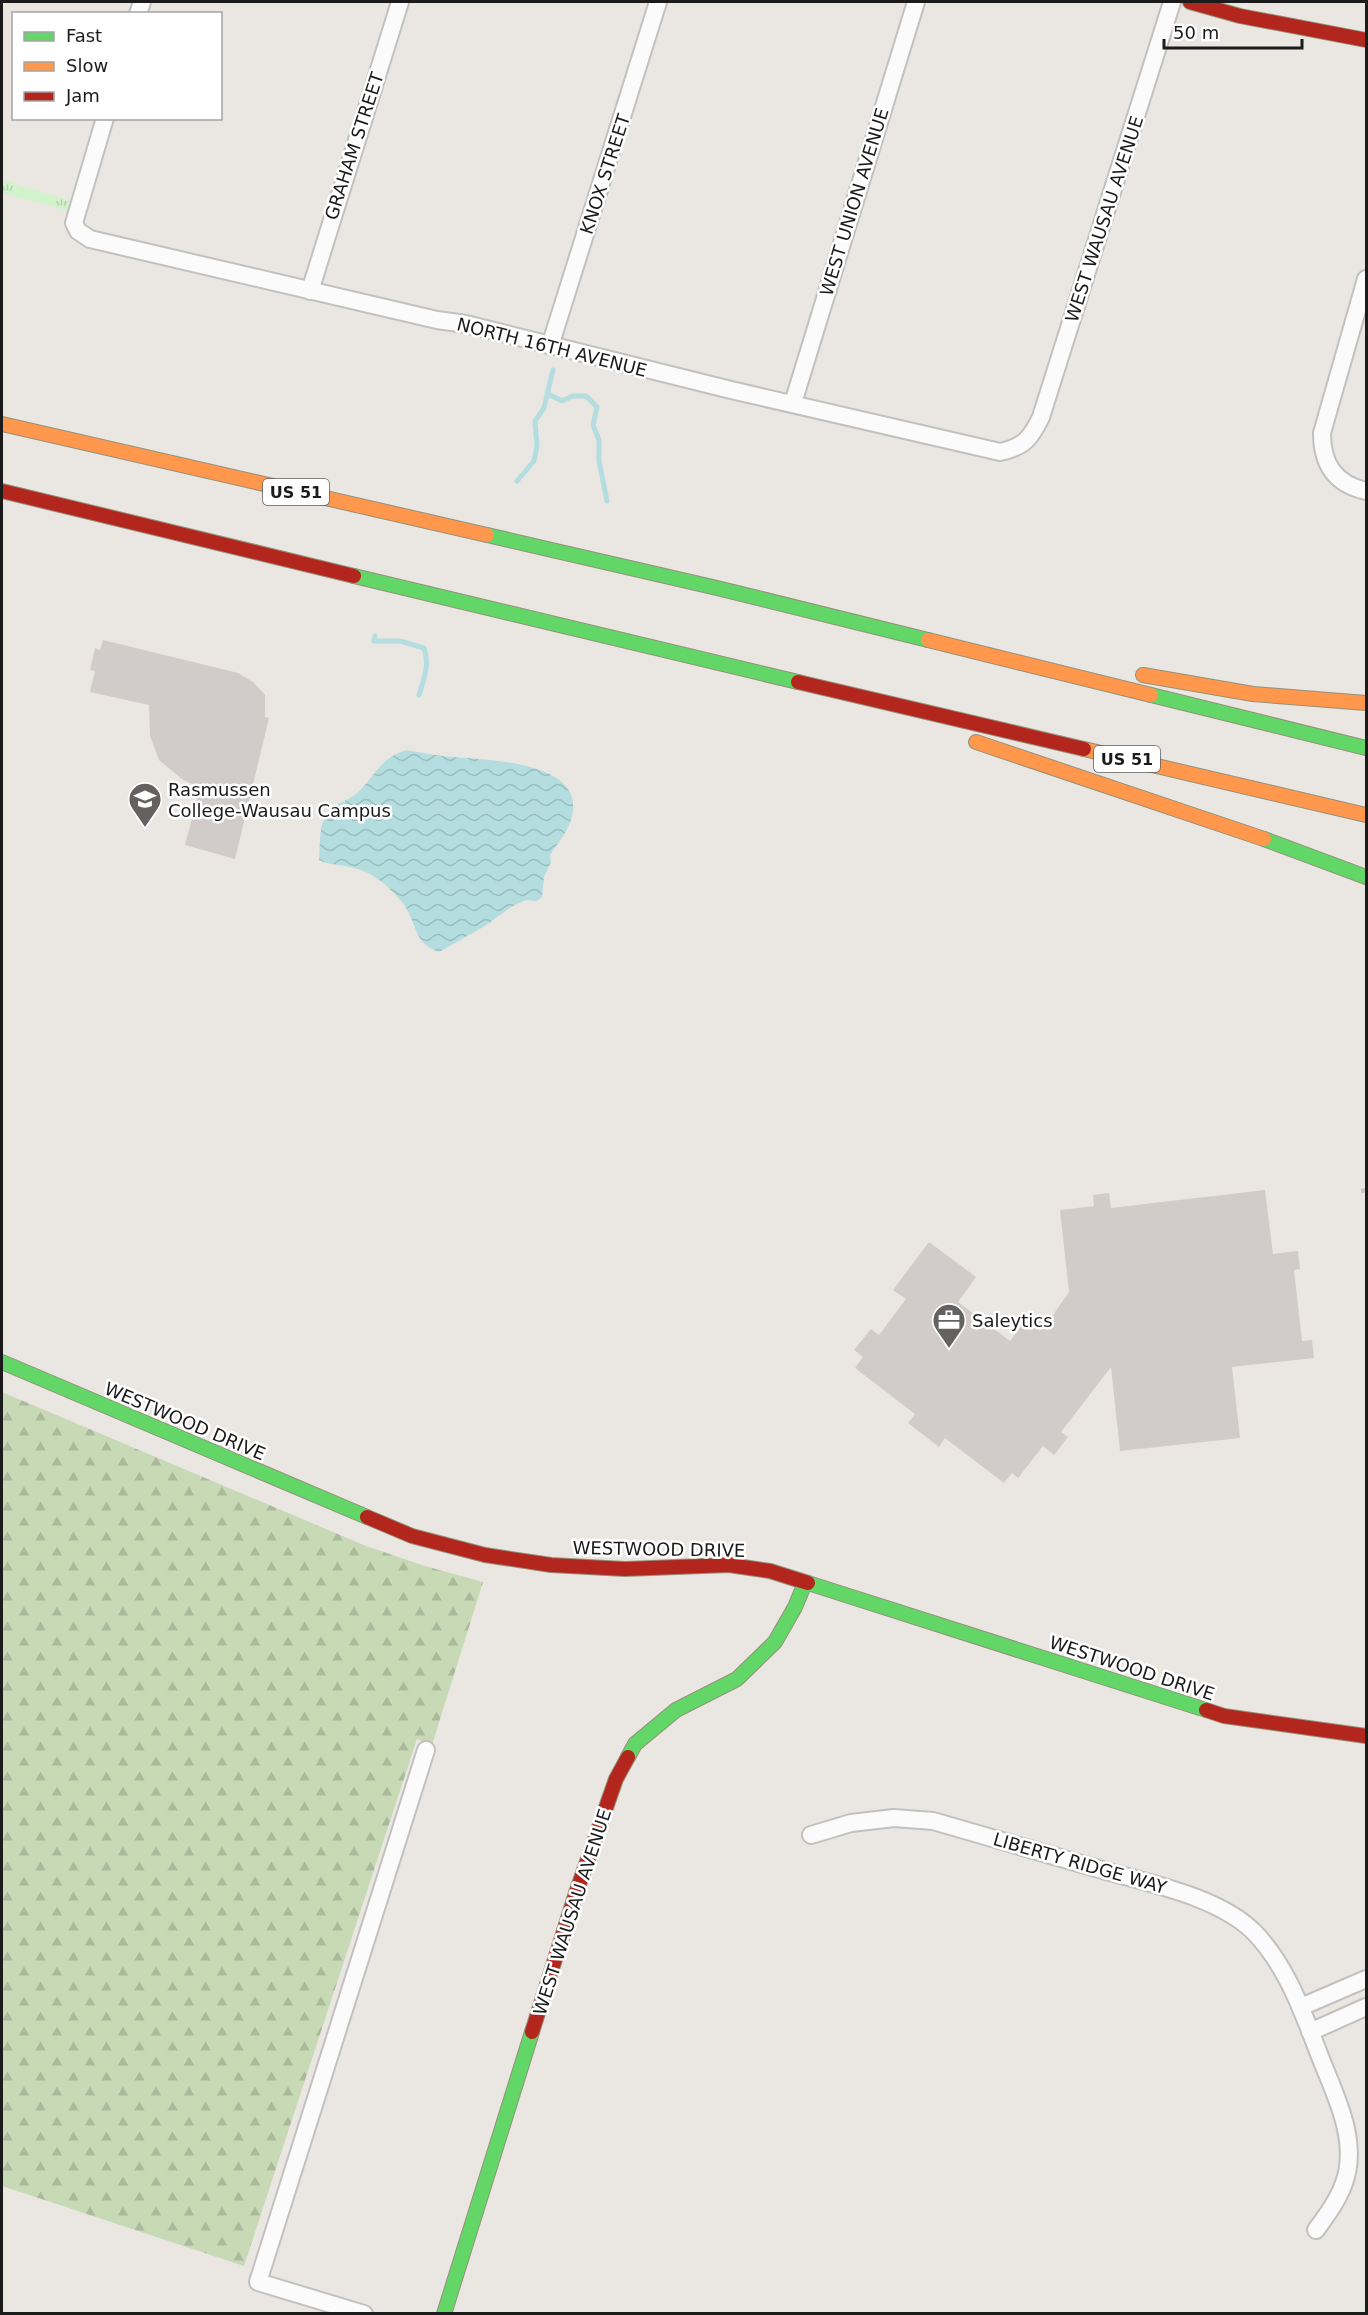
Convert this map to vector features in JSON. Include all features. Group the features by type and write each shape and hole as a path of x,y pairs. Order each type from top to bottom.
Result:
{"main road":[{"path":"1190,2 1240,16 1366,40"},
{"name":"US 51","path":"2,423 921,637 1069,676 1366,748"},
{"name":"US 51","path":"2,491 888,704 1366,814"},
{"path":"921,637 1004,648 1073,661"},
{"path":"1126,672 1230,691 1366,703"},
{"path":"888,704 957,735 1282,845 1366,877"},
{"name":"WESTWOOD DRIVE","path":"2,1362 412,1536 485,1555 551,1565 625,1569 729,1565 770,1571 1224,1716 1366,1736"},
{"name":"WEST WAUSAU AVENUE","path":"444,2313 576,1893 616,1779 635,1744 676,1710 737,1679 775,1642 806,1583"}],"street":[{"name":"GRAHAM STREET","path":"310,291 400,2"},
{"name":"KNOX STREET","path":"550,346 658,2"},
{"name":"WEST UNION AVENUE","path":"793,403 916,2"},
{"name":"WEST WAUSAU AVENUE","path":"1032,435 1041,417 1172,2"},
{"name":"NORTH 16TH AVENUE","path":"104,120 74,223 78,231 90,239 437,320 466,324 550,346 1000,452 1016,448 1032,435"},
{"path":"1366,279 1322,433 1322,449 1332,471 1348,484 1366,491"},
{"path":"364,2313 258,2282 426,1750"},
{"name":"LIBERTY RIDGE WAY","path":"811,1835 851,1823 894,1818 933,1821 1201,1898 1253,1931 1277,1961 1301,2007 1338,2102 1348,2142 1348,2166 1344,2182 1333,2206 1316,2230"},
{"path":"1301,2007 1366,1979"},
{"path":"1310,2032 1366,2007"}],"green space":[{"path":"2,180 78,203 76,213 2,193"},
{"path":"2,1392 366,1546 483,1582 432,1745 417,1739 244,2266 2,2186"}],"water":[{"path":"407,750 527,766 546,772 561,781 571,794 572,816 564,834 550,855 551,862 544,877 542,897 537,901 526,900 511,907 485,926 439,952 424,943 402,902 381,881 362,870 319,860 320,836 326,814 336,805 356,794 378,768 390,758"}],"building":[{"path":"103,640 238,673 253,682 265,695 265,717 269,718 235,859 185,845 200,788 182,779 159,760 150,736 149,705 90,692 95,671 90,670 95,648 100,650"},
{"path":"1265,1190 1273,1254 1298,1251 1300,1269 1294,1270 1302,1341 1312,1340 1314,1358 1232,1367 1240,1438 1120,1451 1111,1367 1061,1432 1068,1437 1054,1455 1043,1446 1018,1478 1012,1473 1004,1483 945,1438 939,1447 908,1423 915,1414 855,1368 863,1357 854,1350 871,1329 879,1335 906,1299 893,1290 929,1242 976,1277 958,1302 1010,1341 1029,1316 1053,1315 1069,1292 1060,1210 1094,1206 1093,1195 1109,1193 1111,1208"}],"waterway":[{"path":"517,481 534,461 537,446 535,421 544,408 553,370"},
{"path":"548,394 562,401 573,396 586,396 597,407 593,425 599,440 599,461 607,501"},
{"path":"375,636 374,641 400,641 424,648 426,666 419,695"}],"railway":[{"path":"1361,1191 1366,1190"}],"traffic: fast":[{"path":"487,535 928,640"},
{"path":"354,576 798,682"},
{"path":"1151,695 1366,748"},
{"path":"1264,839 1366,877"},
{"path":"2,1362 367,1517"},
{"path":"628,1757 635,1744 676,1710 737,1679 775,1642 795,1607 805,1583"},
{"path":"808,1583 1206,1710"},
{"path":"444,2314 532,2032"}],"traffic: slow":[{"path":"2,424 487,535"},
{"path":"928,640 1151,695"},
{"path":"1143,675 1253,694 1366,703"},
{"path":"976,742 1264,839"},
{"path":"1084,749 1366,815"}],"traffic: jam":[{"path":"1190,2 1240,16 1366,40"},
{"path":"2,491 354,576"},
{"path":"798,682 1084,749"},
{"path":"367,1517 412,1536 485,1555 551,1565 625,1569 729,1565 770,1571 808,1583"},
{"path":"1206,1710 1224,1716 1366,1736"},
{"path":"532,2032 576,1893 616,1779 628,1757"}],"place":[{"name":"Rasmussen College-Wausau Campus","path":"145,828"},
{"name":"Saleytics","path":"949,1349"}]}
